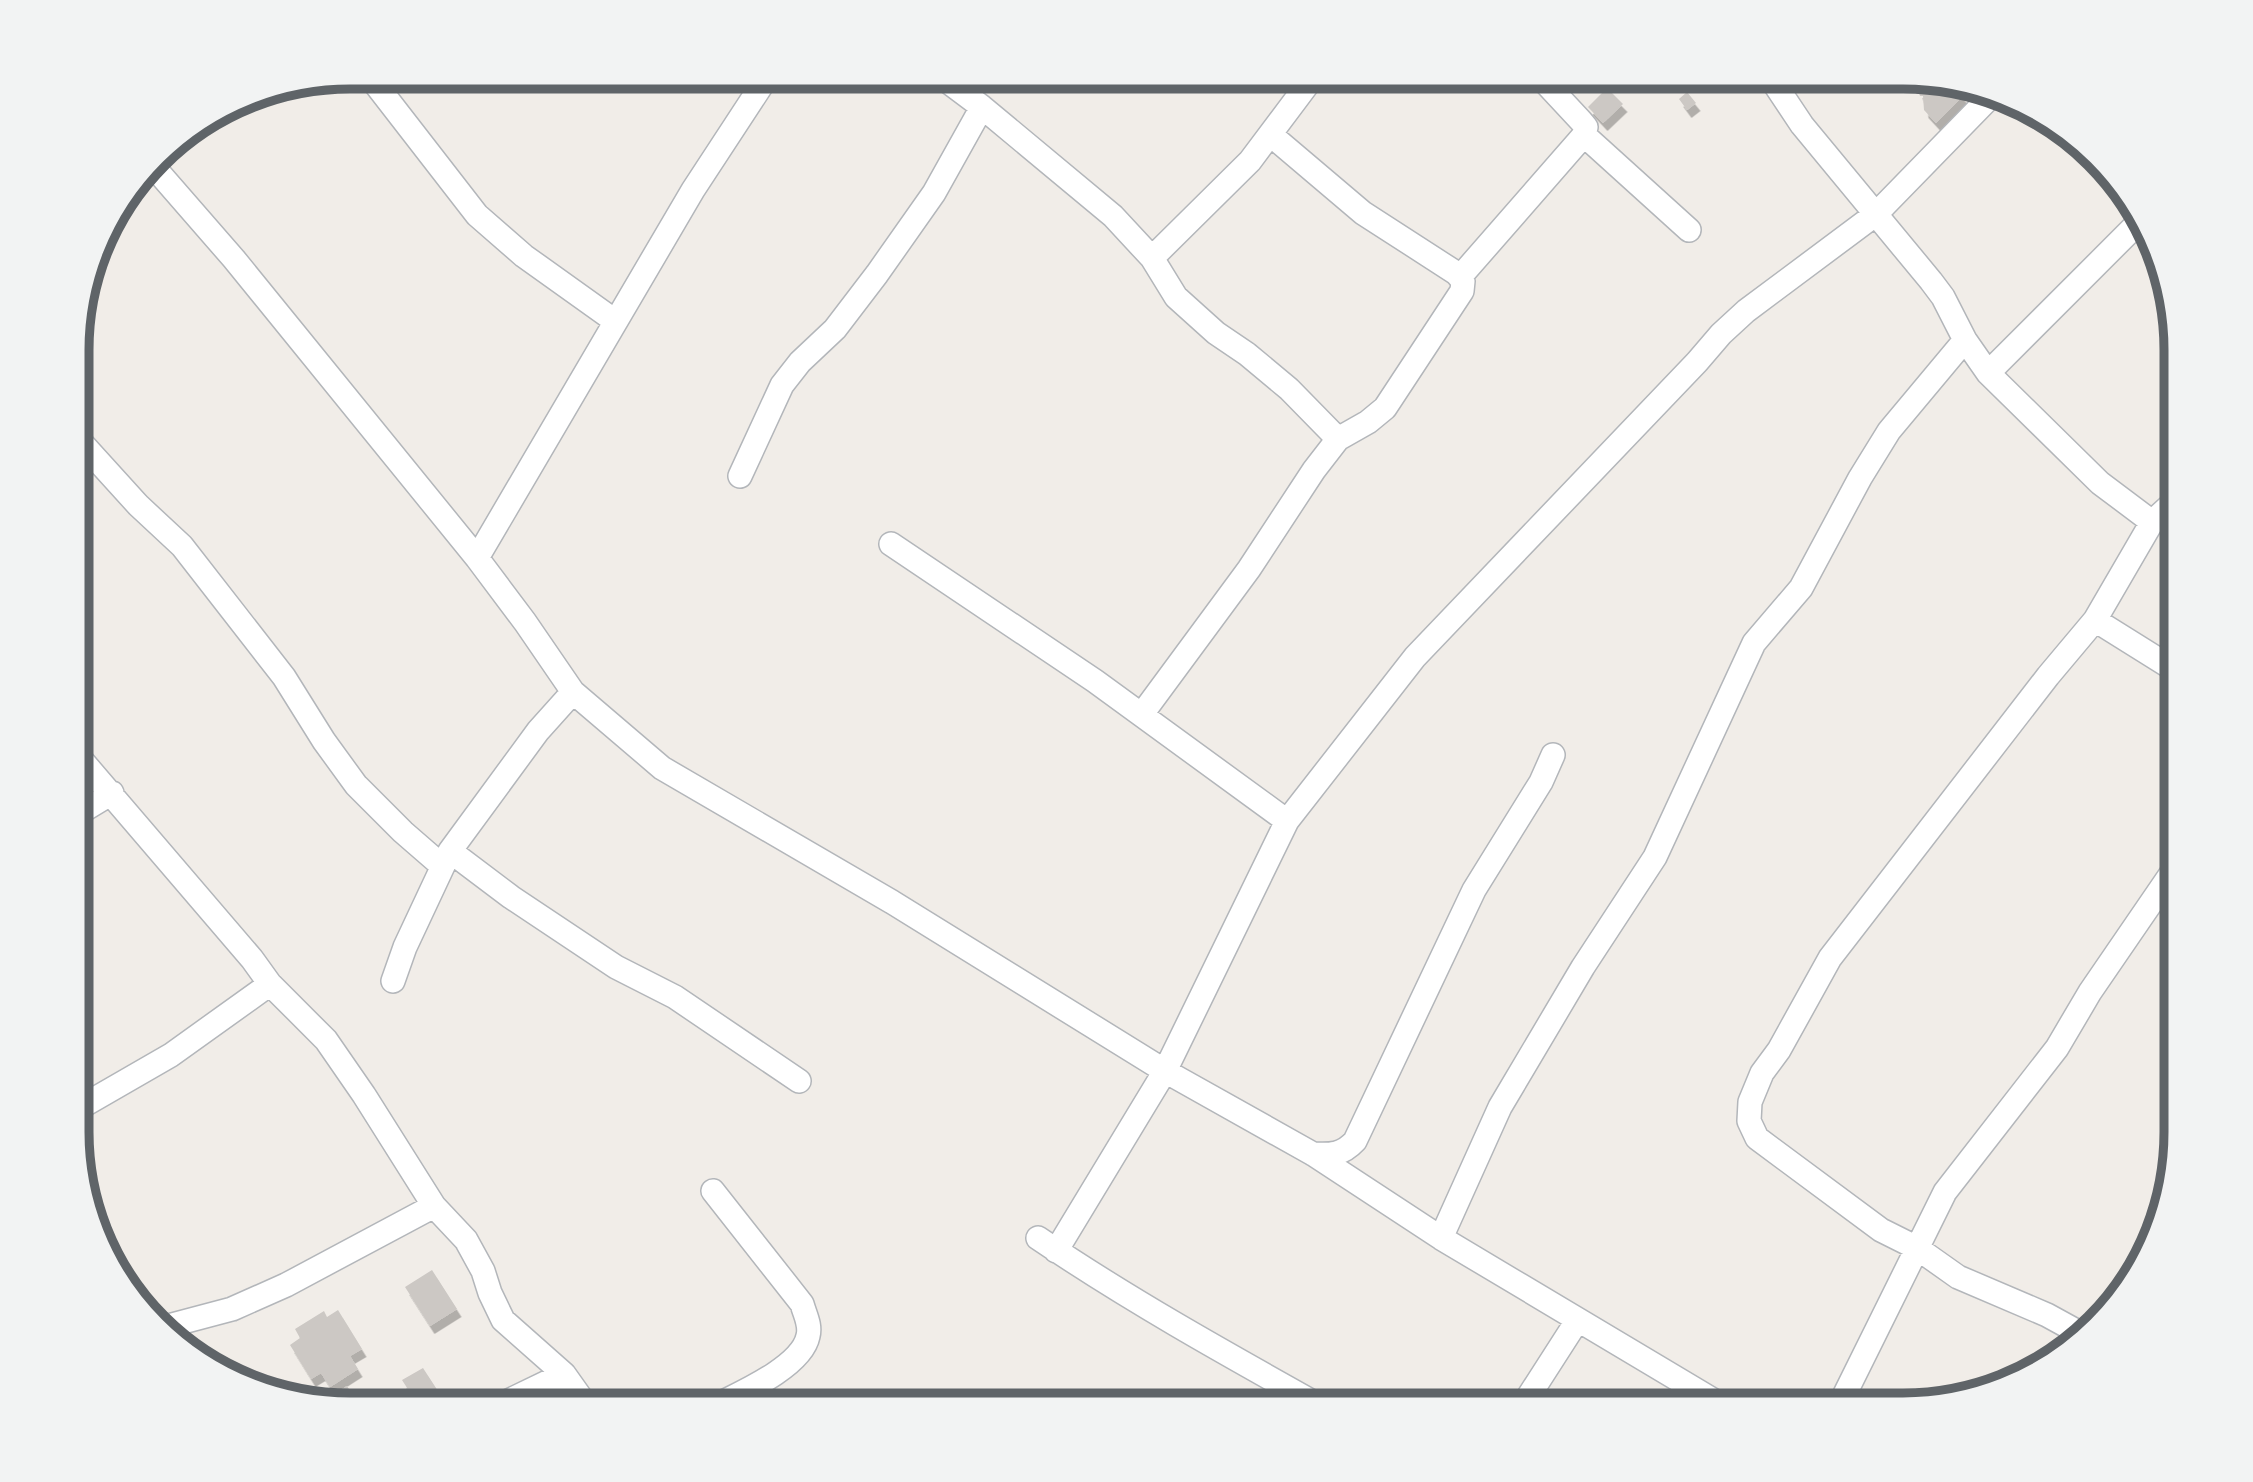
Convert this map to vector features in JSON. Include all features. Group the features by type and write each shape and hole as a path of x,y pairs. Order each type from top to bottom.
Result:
{"street":[{"path":"379,89 477,215 524,256 615,321"},
{"path":"477,558 693,190 759,89"},
{"path":"958,89 1113,216 1152,258 1176,297 1216,333 1247,354 1289,389 1338,439"},
{"path":"1152,258 1250,161 1305,89"},
{"path":"1460,277 1584,135 1586,127 1551,89"},
{"path":"1778,89 1802,125 1943,297 1965,340 1988,373 2100,483 2152,522"},
{"path":"1297,1393 1047,1245 1165,1071 1287,821 1415,657 1721,334 1746,311 1875,214 1985,102"},
{"path":"740,476 782,385 800,362 835,329 877,274 934,193 982,107"},
{"path":"1142,714 1249,569 1314,470 1338,439 1368,422 1385,408 1462,291 1463,281 1460,277 1347,201 1271,135"},
{"path":"1584,135 1689,230"},
{"path":"159,173 268,300 477,558 573,692 662,768 892,902 1165,1071 1313,1154 1441,1238 1700,1393"},
{"path":"1988,373 2133,228"},
{"path":"1441,1238 1500,1107 1583,967 1655,856 1754,643 1801,588 1860,478 1889,431 1965,340"},
{"path":"89,451 138,505 182,546 284,677 324,741 356,785 403,832 511,897 616,968 675,997 799,1081"},
{"path":"2073,1329 2047,1315 1958,1277 1917,1248 1881,1230 1757,1138 1749,1121 1750,1102 1762,1073 1779,1050 1830,958 2048,676 2095,620 2152,522 2164,511"},
{"path":"891,544 1142,714 1287,821"},
{"path":"2095,620 2164,663"},
{"path":"393,981 405,947 446,858 538,731 573,692"},
{"path":"1313,1154 1333,1155 1346,1150 1355,1141 1474,890 1541,782 1553,755"},
{"path":"89,768 252,959 270,984 326,1040 434,1206 466,1240 484,1271 490,1293 503,1320 564,1374 577,1393"},
{"path":"89,807 111,793"},
{"path":"1846,1393 1945,1192 2057,1048 2090,992 2164,884"},
{"path":"89,1102 171,1055 270,984"},
{"path":"713,1191 802,1304 809,1325 802,1352 788,1364 738,1393"},
{"path":"174,1324 232,1309 265,1295 434,1206"},
{"path":"1531,1393 1577,1321"},
{"path":"525,1393 564,1374"}],"building":[{"path":"1606,89 1623,104 1603,123 1588,107"},
{"path":"1918,90 1963,96 1936,123 1924,110 1923,96 1920,96"},
{"path":"1687,92 1696,103 1687,110 1679,99"},
{"path":"432,1270 457,1309 430,1326 405,1287"},
{"path":"338,1310 362,1349 350,1356 358,1369 330,1387 321,1373 311,1379 290,1345 300,1338 295,1329 324,1311 327,1317"},
{"path":"423,1368 439,1393 410,1393 402,1380"},
{"path":"347,1386 351,1393 350,1393 338,1392"}]}
